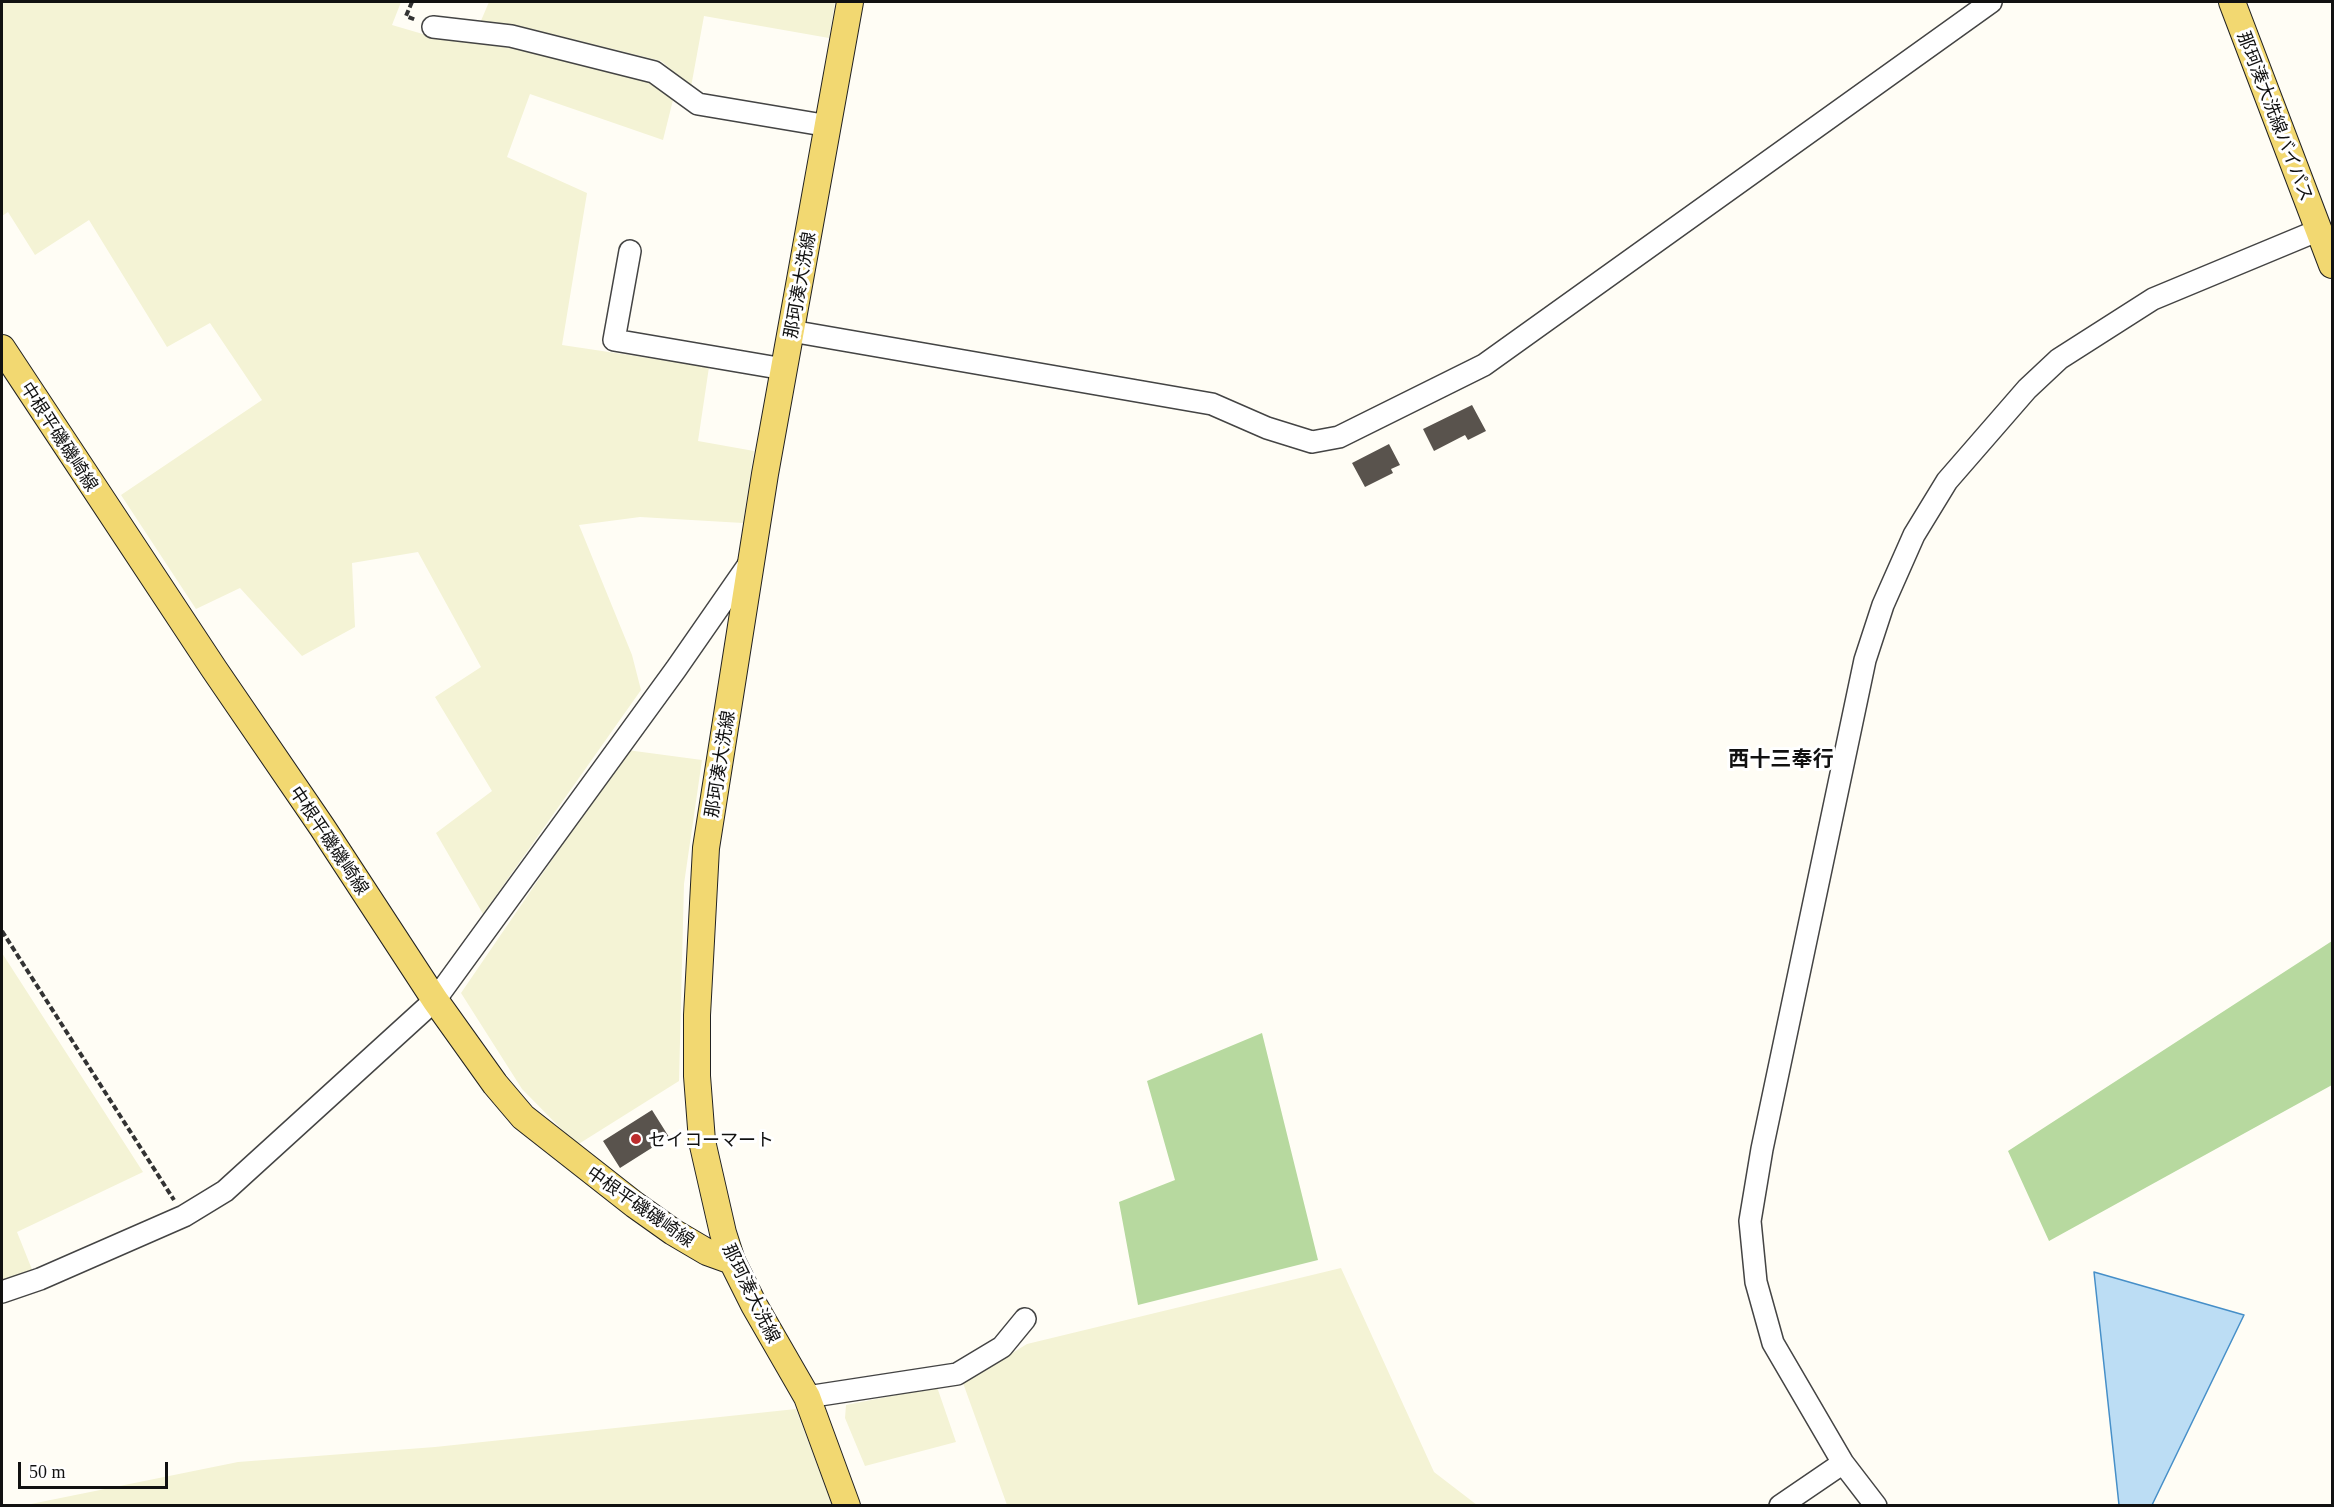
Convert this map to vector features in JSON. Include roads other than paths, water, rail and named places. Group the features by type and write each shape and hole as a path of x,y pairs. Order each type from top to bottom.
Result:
{"main road":[{"name":"那珂湊大洗線","path":"847,1506 807,1397 754,1305 732,1261 717,1212 702,1141 697,1076 697,1015 706,848 784,369 850,2"},
{"name":"那珂湊大洗線バイパス","path":"2232,2 2332,265"},
{"name":"中根平磯磯崎線","path":"2,348 435,1000 495,1084 523,1117 673,1232 707,1252 732,1261"}],"street":[{"path":"791,331 1212,404 1267,428 1312,442 1339,437 1484,365 1991,2"},
{"path":"433,27 511,36 654,72 698,104 829,126"},
{"path":"1876,1506 1843,1463 1773,1343 1756,1282 1750,1221 1762,1149 1865,660 1882,605 1914,535 1947,481 2019,397 2059,359 2153,299 2319,230"},
{"path":"630,251 614,339 784,369"},
{"path":"2,1292 40,1279 184,1216 225,1191 435,1000 752,561"},
{"path":"807,1397 957,1374 1002,1347 1025,1319"},
{"path":"1780,1506 1843,1463"}],"water":[{"path":"2094,1272 2244,1315 2152,1505 2119,1505"}],"place":[{"name":"セイコーマート","path":"636,1139"}],"district":[{"name":"西十三奉行","path":"1781,758"}]}
